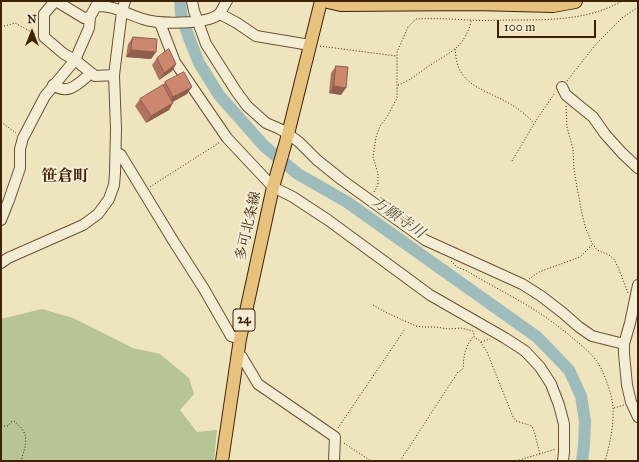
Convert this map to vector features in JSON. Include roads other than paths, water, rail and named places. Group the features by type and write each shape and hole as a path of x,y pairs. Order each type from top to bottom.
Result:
{"highway":[{"path":"328,1 341,4 475,3 553,5 575,1"}],"main road":[{"name":"多可北条線","path":"222,461 240,339 274,184 288,136 321,1"}],"street":[{"path":"90,17 84,18 56,1 44,14 44,37 93,75"},
{"path":"192,1 196,22 206,44 247,106 266,123 280,129 288,136 299,142 317,160 342,180 425,240 522,284 541,296 579,328 592,336 624,344"},
{"path":"124,6 144,20 163,23 196,22 220,14 227,1"},
{"path":"2,214 20,168 20,149 23,138 45,96 75,60 89,28 90,17 96,4 118,9 124,6"},
{"path":"1,262 83,225 98,214 109,199 114,185 116,152 114,75 124,6"},
{"path":"220,14 256,36 310,45"},
{"path":"163,23 175,62 227,138 274,184 328,220 430,295 525,351 540,367 551,384 564,424 563,461"},
{"path":"53,85 60,89 71,89 93,75 114,75"},
{"path":"75,94 93,75"},
{"path":"562,86 568,96 594,117 605,134 638,168"},
{"path":"116,152 121,155 204,289 231,336 240,339"},
{"path":"638,285 635,308 624,344 624,354 627,385 631,402 638,417"},
{"path":"238,355 242,357 258,384 334,436 334,461"}],"waterway":[{"name":"万願寺川","path":"180,1 181,14 199,63 219,95 264,146 298,174 347,202 537,337 569,370 581,396 585,421 582,461"}],"district":[{"name":"笹倉町","path":"65,177"}]}
